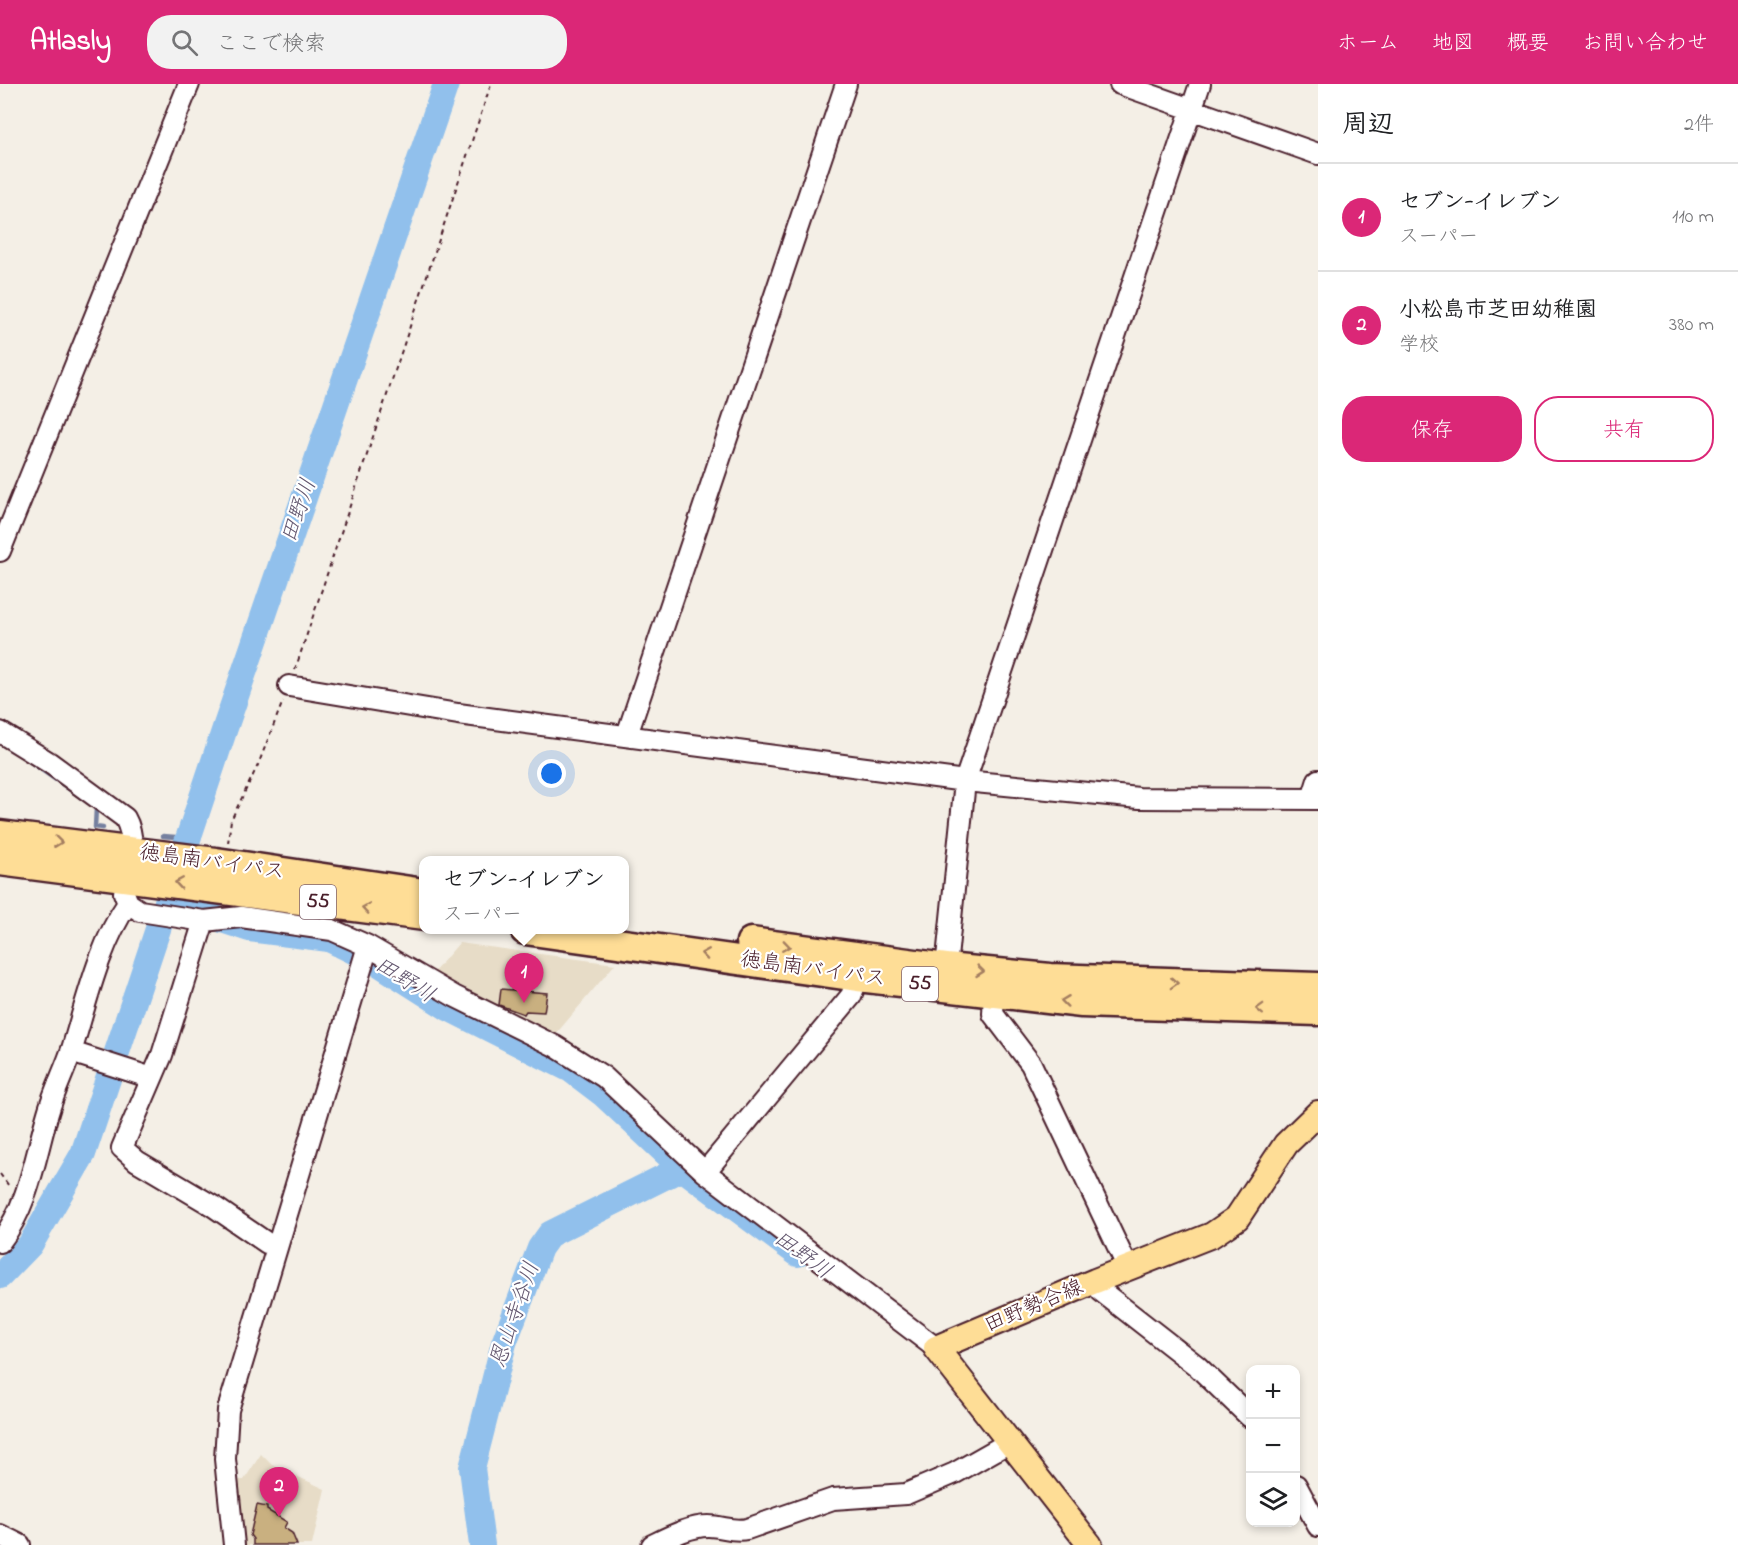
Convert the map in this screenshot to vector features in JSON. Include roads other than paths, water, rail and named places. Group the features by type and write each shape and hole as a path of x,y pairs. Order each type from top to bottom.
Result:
{"highway":[{"name":"徳島南バイパス","path":"0,835 137,879"},
{"name":"徳島南バイパス","path":"0,861 137,879 217,871 419,893"},
{"name":"徳島南バイパス","path":"217,871 419,915"},
{"name":"徳島南バイパス","path":"629,925 946,968 1050,978 1318,987"},
{"name":"徳島南バイパス","path":"553,934 858,977 1082,1003 1318,1011"}],"main road":[{"name":"田野勢合線","path":"936,1348 1097,1285 1128,1268 1212,1235 1236,1218 1286,1144 1318,1113"},
{"path":"936,1348 1090,1545"}],"street":[{"path":"0,551 189,84"},
{"path":"627,735 846,84"},
{"path":"1120,84 1318,154"},
{"path":"946,968 965,781 1200,84"},
{"path":"289,686 458,714 627,735 798,761 965,781 1139,798 1316,792"},
{"path":"0,732 50,763 125,818 132,830 137,879 113,929 93,981 76,1053 48,1112 24,1200 0,1242"},
{"path":"137,879 199,920 241,917 332,930 365,953 424,980 580,1061 604,1077 705,1172 936,1348"},
{"path":"199,920 162,1055 146,1076 122,1148 137,1161 213,1206 267,1243 276,1244"},
{"path":"234,1545 225,1459 228,1410 365,953"},
{"path":"705,1172 851,996 858,977"},
{"path":"994,993 993,1014 1031,1064 1128,1268"},
{"path":"76,1053 146,1076"},
{"path":"1097,1285 1197,1366 1246,1412"},
{"path":"652,1545 700,1527 710,1526 733,1531 747,1529 833,1499 906,1494 955,1473 1008,1443"},
{"path":"1300,1492 1318,1526"},
{"path":"0,1535 20,1545"}],"waterway":[{"name":"田野川","path":"0,1276 30,1245 83,1154 225,728 446,84"},
{"path":"30,762 96,808 95,827 103,828"},
{"path":"163,836 188,838"},
{"name":"田野川","path":"167,902 249,929 329,939 378,963 450,1009 571,1070 604,1095 682,1168 798,1254"},
{"name":"恩山寺谷川","path":"482,1545 472,1468 504,1343 540,1248 550,1234 682,1168"}],"place":[{"name":"セブン-イレブン","path":"524,1003"},
{"name":"小松島市芝田幼稚園","path":"279,1517"}]}
